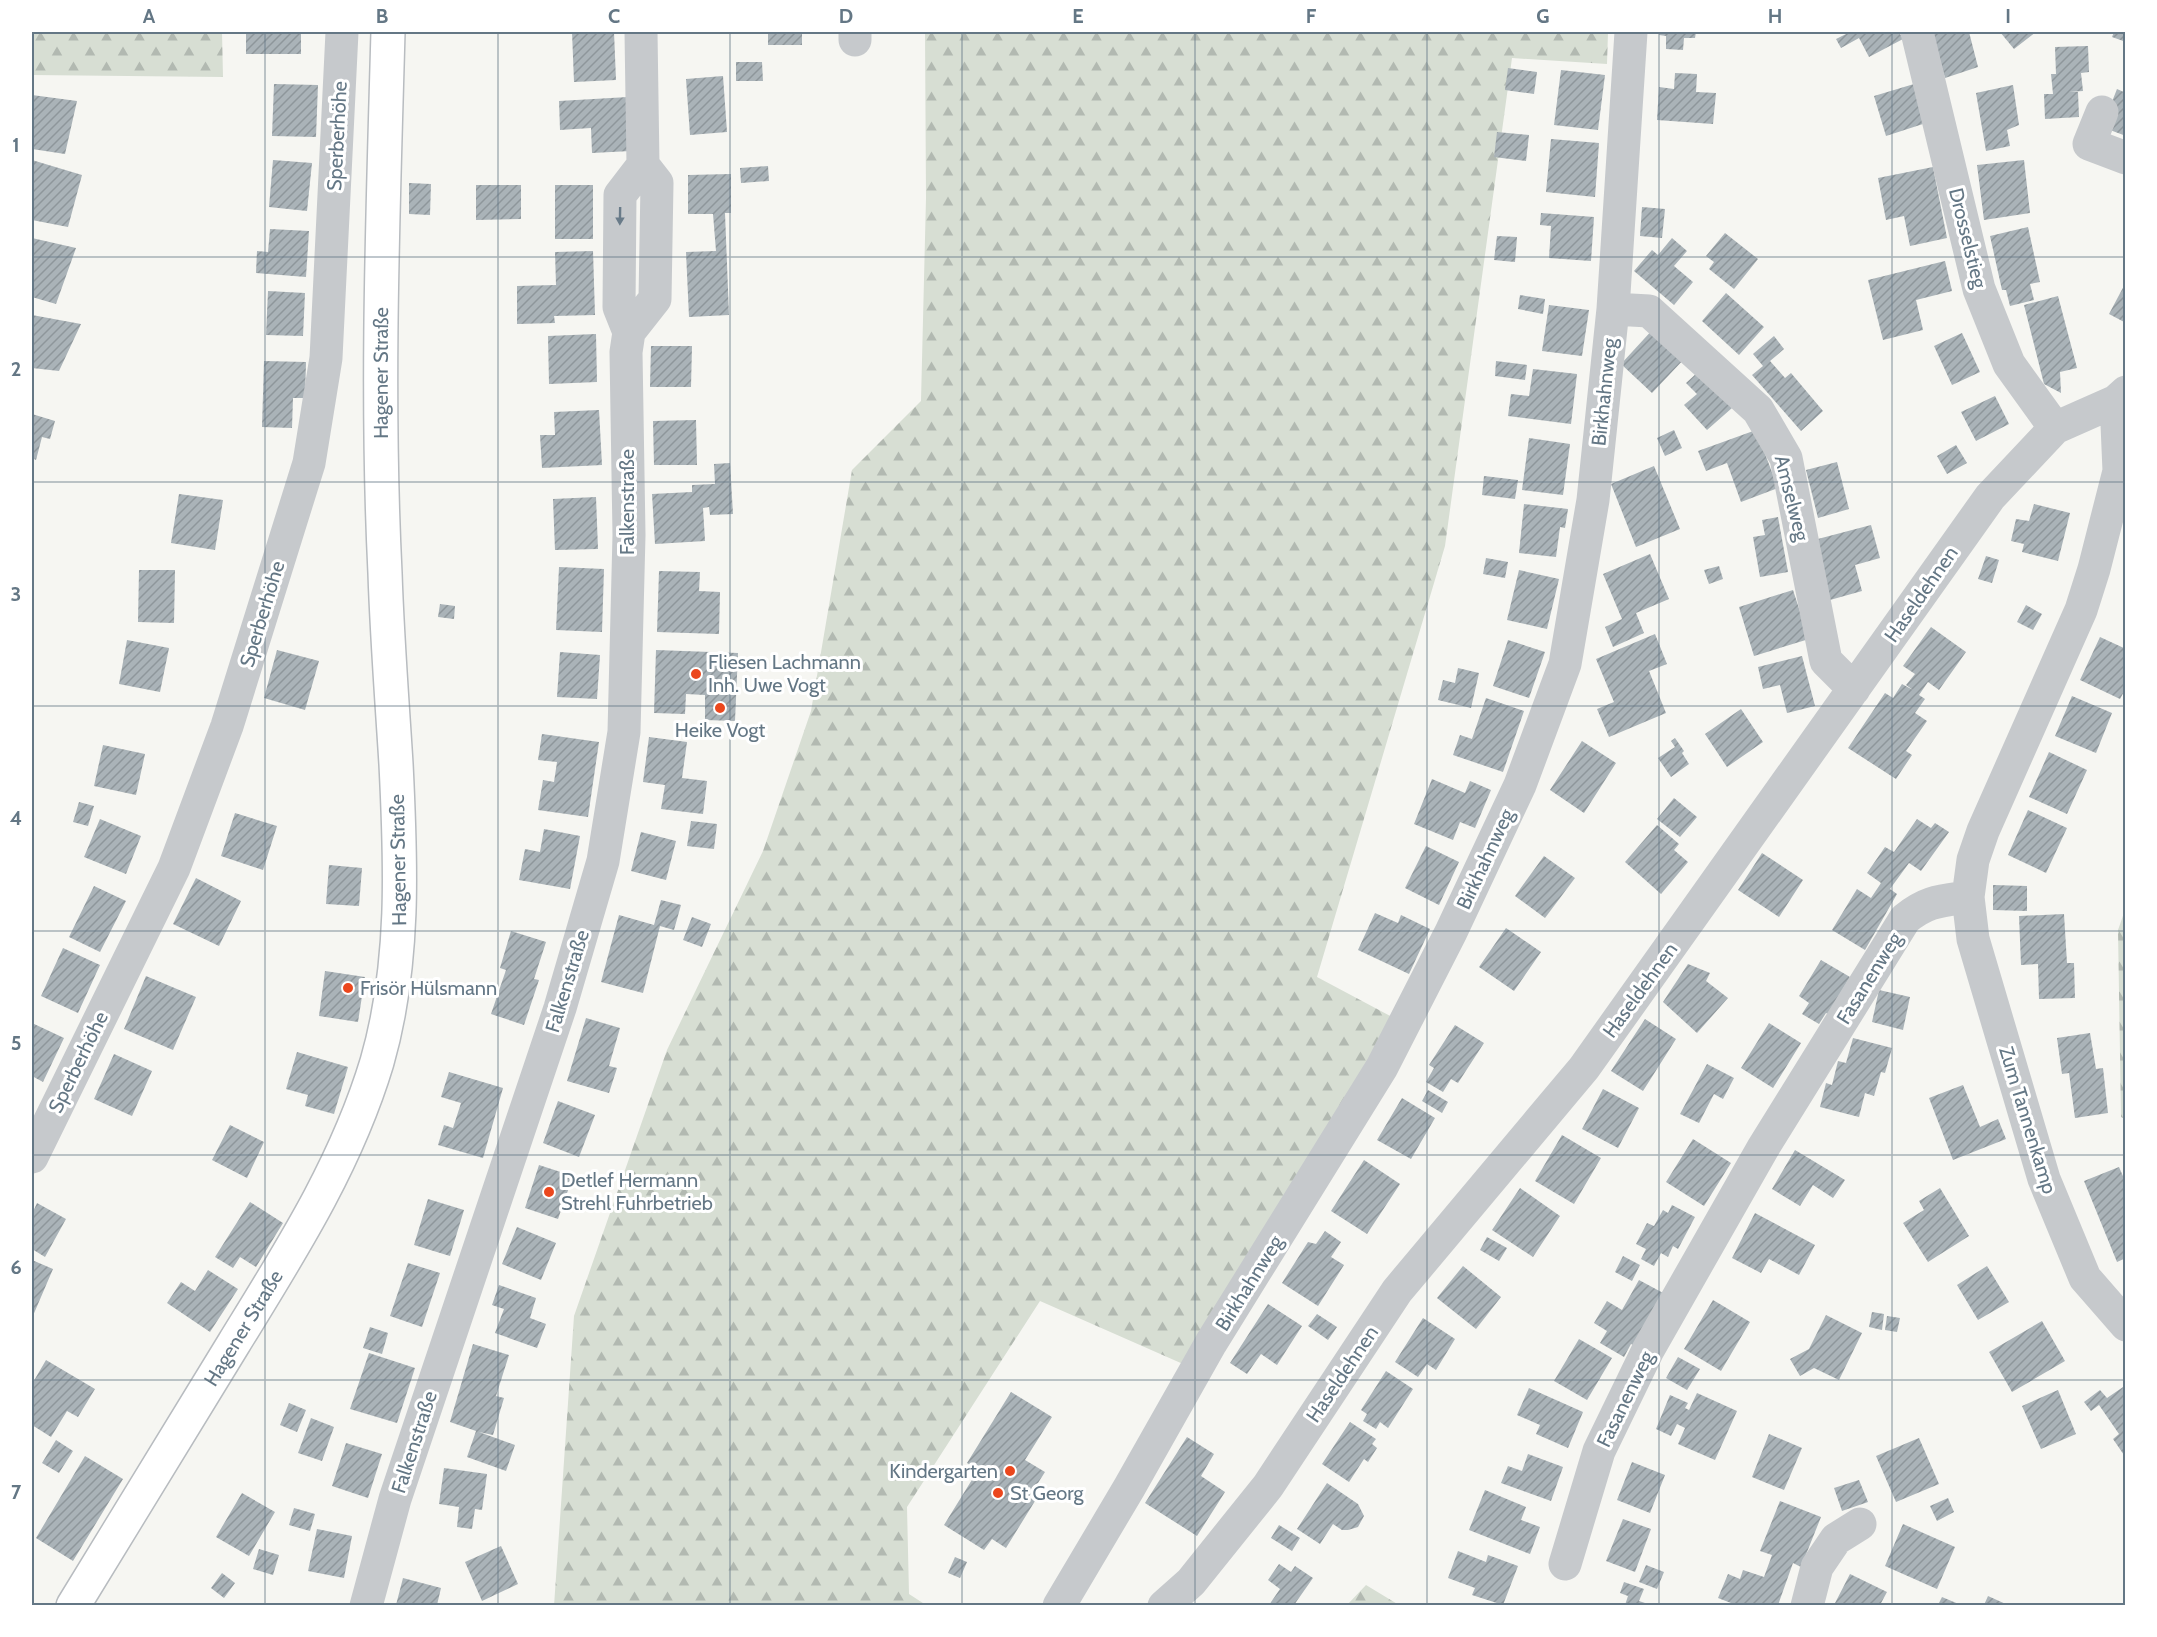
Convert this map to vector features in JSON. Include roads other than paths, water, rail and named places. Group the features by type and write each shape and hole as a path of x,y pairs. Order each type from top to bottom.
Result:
{"main road":[{"name":"Hagener Straße","path":"73,1605 293,1247 341,1160 360,1114 378,1058 389,1007 398,939 401,853 384,571 381,449 381,310 388,32"}],"street":[{"name":"Sperberhöhe","path":"32,1157 174,868 227,726 309,464 326,358 342,32"},
{"name":"Falkenstraße","path":"366,1605 395,1499 560,1008 603,861 624,732 628,535 626,351 629,332 656,299 657,183 643,165 641,32"},
{"name":"Birkhahnweg","path":"1062,1600 1211,1343 1382,1067 1451,932 1520,785 1565,664 1593,500 1613,309 1631,32"},
{"name":"Drosselstieg","path":"1917,32 1979,289 2009,364 2055,428"},
{"path":"2102,112 2088,144 2126,158"},
{"name":"Amselweg","path":"1613,309 1649,311 1758,410 1786,458 1826,662 1854,689"},
{"name":"Haseldehnen","path":"1164,1605 1191,1582 1268,1486 1397,1291 1584,1068 1990,497 2055,428 2121,397"},
{"path":"1968,897 1973,860 1983,831 2081,610 2094,569 2119,471 2121,397"},
{"name":"Zum Tannenkamp","path":"1968,897 1973,939 2044,1179 2085,1278 2126,1325"},
{"name":"Fasanenweg","path":"1565,1564 1599,1451 1648,1350 1763,1148 1905,920 1919,907 1968,897"},
{"path":"1807,1605 1817,1567 1836,1539 1860,1524"}],"place":[{"name":"Fliesen Lachmann Inh. Uwe Vogt","path":"696,674"},
{"name":"Heike Vogt","path":"720,708"},
{"name":"Frisör Hülsmann","path":"348,988"},
{"name":"Detlef Hermann Strehl Fuhrbetrieb","path":"549,1192"},
{"name":"Kindergarten","path":"1010,1471"},
{"name":"St Georg","path":"998,1493"}]}
